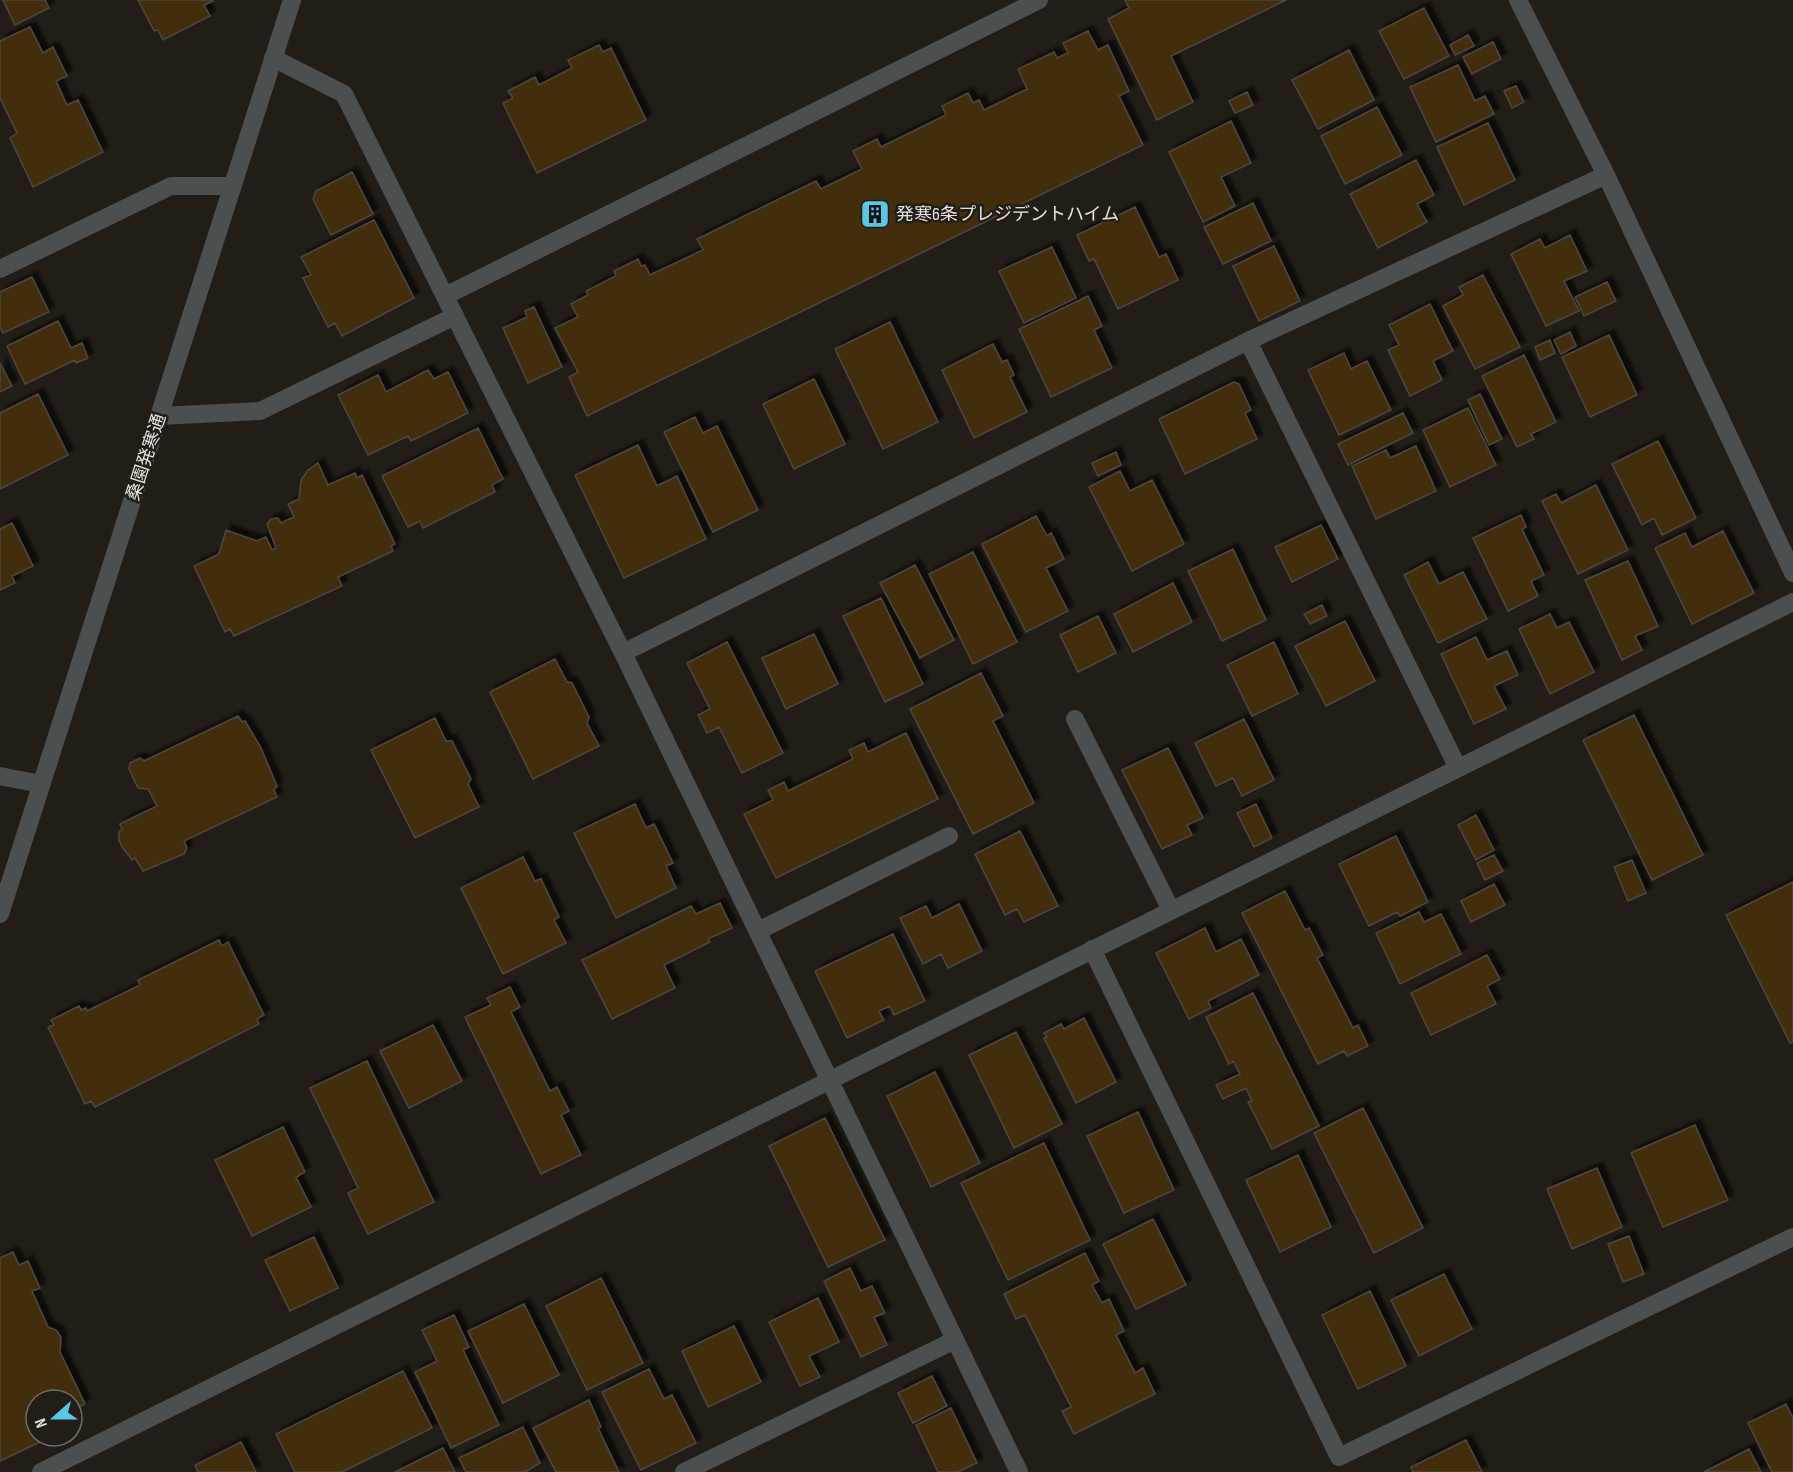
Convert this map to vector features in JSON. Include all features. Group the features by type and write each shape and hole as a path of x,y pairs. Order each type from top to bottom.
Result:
{"street":[{"name":"桑園発寒通","path":"0,914 292,0"},
{"path":"445,296 1039,0"},
{"path":"1518,0 1606,175 1793,573"},
{"path":"273,57 344,94 623,653 1019,1472"},
{"path":"623,653 1248,341 1606,175"},
{"path":"0,269 171,186 232,186"},
{"path":"159,416 260,411 455,316"},
{"path":"1248,341 1458,768"},
{"path":"41,1472 1793,602"},
{"path":"1075,719 1171,910"},
{"path":"0,776 41,784"},
{"path":"758,931 950,836"},
{"path":"1092,949 1339,1457 1793,1237"},
{"path":"684,1472 955,1340"}],"building":[{"path":"3,0 45,0 49,8 15,25"},
{"path":"138,0 213,1 204,5 210,16 163,40 158,30 154,31"},
{"path":"1125,0 1286,0 1171,56 1193,102 1157,120 1108,19 1129,8"},
{"path":"1424,8 1449,56 1404,79 1379,31"},
{"path":"30,27 43,53 53,47 67,76 56,81 67,105 78,100 103,152 33,187 10,138 17,133 0,98 0,41"},
{"name":"発寒6条プレジデントハイム","path":"1088,31 1098,50 1108,45 1129,91 1119,96 1143,145 587,416 569,377 578,372 555,328 578,317 571,304 588,295 586,291 616,276 614,271 638,259 641,266 645,265 650,275 703,250 697,239 816,181 821,189 862,169 853,151 877,139 881,147 946,115 942,106 968,93 973,103 979,100 984,110 1027,89 1018,69 1054,52 1057,58 1068,53 1063,43"},
{"path":"1468,35 1474,46 1455,55 1450,45"},
{"path":"1493,42 1501,59 1472,74 1463,57"},
{"path":"599,45 603,52 611,48 646,120 537,173 503,103 513,98 508,91 535,77 539,85 572,68 568,60"},
{"path":"1349,50 1374,100 1318,129 1292,80"},
{"path":"1458,65 1475,101 1485,96 1494,114 1436,142 1410,87"},
{"path":"1516,86 1524,102 1512,108 1504,91"},
{"path":"1247,92 1253,105 1235,113 1229,101"},
{"path":"1377,107 1402,155 1345,184 1321,136"},
{"path":"1231,121 1251,163 1221,177 1235,206 1203,222 1169,152"},
{"path":"1488,123 1515,180 1464,205 1437,147"},
{"path":"1416,160 1434,195 1417,204 1427,222 1378,248 1350,194"},
{"path":"352,172 373,214 331,235 313,199 316,191"},
{"path":"1253,203 1271,241 1223,264 1204,227"},
{"path":"1135,207 1159,257 1166,254 1178,280 1118,309 1094,259 1089,261 1077,235"},
{"path":"374,220 414,298 342,336 335,323 328,327 303,278 311,275 301,257"},
{"path":"1570,235 1587,271 1564,281 1579,311 1546,326 1511,254 1540,239 1545,248"},
{"path":"1274,246 1300,301 1259,321 1233,266"},
{"path":"1052,247 1076,298 1024,323 999,271"},
{"path":"1483,275 1520,347 1475,369 1443,306 1463,295 1459,287"},
{"path":"32,277 49,312 3,333 0,327 0,292"},
{"path":"1607,282 1616,301 1584,316 1575,297"},
{"path":"1088,296 1102,326 1094,330 1112,368 1051,397 1019,329"},
{"path":"1430,304 1453,351 1433,361 1442,380 1410,396 1388,350 1399,345 1389,325"},
{"path":"534,307 562,367 528,383 503,328 527,317 525,311"},
{"path":"58,321 71,348 82,343 88,358 76,363 75,360 25,384 7,346"},
{"path":"890,322 938,422 883,449 835,349"},
{"path":"1570,332 1576,346 1561,354 1554,340"},
{"path":"1609,335 1637,395 1590,417 1562,357"},
{"path":"1550,340 1555,353 1540,360 1535,347"},
{"path":"993,344 1002,362 1007,360 1014,375 1010,377 1027,412 974,438 942,370"},
{"path":"1344,353 1351,369 1367,361 1391,410 1339,435 1308,370"},
{"path":"1524,355 1556,422 1531,434 1534,439 1517,447 1482,376"},
{"path":"0,363 12,386 0,392"},
{"path":"428,370 434,379 448,372 468,413 411,441 408,436 368,455 338,395 378,375 386,392"},
{"path":"814,379 845,444 794,469 763,404"},
{"path":"1234,382 1239,384 1251,410 1245,413 1257,439 1185,474 1159,419"},
{"path":"38,394 68,455 0,489 0,413"},
{"path":"1480,394 1502,439 1489,445 1468,400"},
{"path":"1468,408 1496,465 1450,487 1423,430"},
{"path":"1403,413 1413,433 1348,465 1338,444"},
{"path":"695,417 703,433 717,426 758,510 713,532 664,432"},
{"path":"478,428 503,479 492,485 495,492 423,528 420,521 408,527 382,476"},
{"path":"1658,441 1696,518 1662,535 1654,518 1642,525 1612,464"},
{"path":"638,445 657,486 677,476 706,539 624,578 575,475"},
{"path":"1416,446 1436,491 1376,519 1352,466 1386,450 1390,458"},
{"path":"1116,452 1121,465 1098,476 1092,463"},
{"path":"318,463 328,485 355,473 357,478 362,475 395,544 391,546 393,551 338,577 342,586 234,636 230,629 225,632 194,566 219,554 226,530 257,541 266,537 272,550 276,548 267,524 271,519 278,518 281,523 294,517 288,504 299,499 301,480 308,470"},
{"path":"1120,471 1130,491 1152,480 1184,544 1132,571 1089,487"},
{"path":"1596,485 1628,550 1578,574 1542,501 1556,494 1561,503"},
{"path":"1521,515 1526,527 1522,529 1544,575 1531,581 1538,596 1508,611 1473,538"},
{"path":"1036,516 1047,536 1051,533 1064,559 1046,568 1068,611 1026,632 982,544"},
{"path":"12,523 33,566 12,576 15,583 0,590 0,529"},
{"path":"1321,525 1338,559 1292,582 1275,547"},
{"path":"1723,531 1754,593 1692,624 1655,548 1685,533 1692,547"},
{"path":"1233,549 1266,620 1222,641 1188,571"},
{"path":"973,552 1017,642 973,664 929,574"},
{"path":"1628,561 1658,626 1635,636 1642,650 1622,660 1585,580"},
{"path":"1428,562 1439,584 1463,572 1487,619 1438,643 1404,575"},
{"path":"915,565 954,640 920,658 880,583"},
{"path":"1173,583 1192,622 1133,652 1114,614"},
{"path":"881,598 923,684 885,702 843,616"},
{"path":"1322,605 1327,616 1310,624 1304,614"},
{"path":"1550,614 1557,628 1569,622 1594,672 1550,694 1519,629"},
{"path":"1098,616 1116,653 1078,672 1060,635"},
{"path":"1345,621 1375,681 1326,706 1295,646"},
{"path":"814,634 838,684 786,709 762,658"},
{"path":"1476,637 1487,660 1507,651 1518,675 1494,686 1506,709 1474,724 1441,654"},
{"path":"727,642 783,753 742,773 719,727 707,733 698,715 710,709 687,663"},
{"path":"1274,642 1298,694 1252,716 1227,665"},
{"path":"555,659 567,682 572,683 589,717 587,723 599,746 533,779 490,692"},
{"path":"981,673 1003,716 993,721 1034,803 973,834 910,709"},
{"path":"1634,715 1703,855 1652,880 1583,740"},
{"path":"238,716 242,722 245,721 261,748 277,786 274,790 277,797 184,841 187,848 184,854 143,871 135,858 132,860 122,847 119,840 119,832 122,830 120,824 157,806 148,789 138,788 129,769 130,763 140,758 144,761"},
{"path":"435,718 446,741 452,741 471,779 468,784 479,807 415,838 371,750"},
{"path":"1244,719 1274,780 1242,796 1233,778 1216,786 1195,743"},
{"path":"906,733 938,799 776,878 744,814 773,800 768,790 784,782 788,791 853,759 849,750 864,743 868,752"},
{"path":"1168,748 1203,818 1187,825 1192,835 1162,849 1122,770"},
{"path":"635,804 646,828 654,824 673,863 666,866 676,888 616,918 574,833"},
{"path":"1256,804 1272,838 1254,847 1237,813"},
{"path":"1476,815 1494,850 1476,860 1458,825"},
{"path":"1020,831 1058,906 1024,922 1017,909 1005,915 975,854"},
{"path":"1396,836 1428,902 1400,916 1397,912 1369,926 1339,864"},
{"path":"1494,855 1503,871 1485,880 1477,863"},
{"path":"523,857 535,881 541,879 559,917 554,920 566,943 503,974 461,888"},
{"path":"1632,860 1646,893 1628,901 1614,867"},
{"path":"1793,882 1793,1042 1790,1043 1726,915"},
{"path":"1494,884 1505,905 1471,922 1461,901"},
{"path":"1285,891 1305,930 1309,928 1323,955 1317,958 1353,1028 1358,1025 1368,1046 1347,1056 1344,1051 1318,1064 1242,913"},
{"path":"720,903 732,928 708,939 710,942 664,965 675,988 612,1019 582,960 691,906 696,914"},
{"path":"959,904 982,951 948,968 941,954 923,964 900,918 926,906 932,918"},
{"path":"1419,912 1424,922 1441,914 1461,954 1400,984 1376,933"},
{"path":"1205,928 1216,952 1241,939 1259,975 1208,1001 1211,1008 1189,1019 1156,953"},
{"path":"893,934 925,1001 894,1015 890,1006 879,1011 884,1020 847,1038 815,971"},
{"path":"219,940 222,946 228,942 264,1015 257,1019 259,1024 95,1107 91,1101 85,1104 48,1027 54,1025 51,1020 79,1006 81,1010 86,1008 87,1011 140,985 138,980"},
{"path":"1487,955 1500,979 1487,986 1496,1004 1431,1035 1411,993"},
{"path":"510,987 520,1007 511,1012 550,1091 557,1087 569,1111 561,1115 581,1155 541,1174 465,1017 491,1005 487,998"},
{"path":"1253,993 1319,1126 1272,1149 1248,1102 1252,1101 1246,1088 1223,1099 1216,1085 1240,1074 1233,1061 1229,1064 1206,1017"},
{"path":"1084,1018 1116,1082 1076,1103 1044,1038 1047,1037 1044,1033 1061,1024 1064,1029"},
{"path":"433,1025 462,1081 409,1108 380,1051"},
{"path":"1016,1032 1062,1124 1014,1148 969,1055"},
{"path":"367,1061 434,1202 368,1234 348,1193 358,1188 310,1088"},
{"path":"935,1072 980,1163 931,1187 887,1096"},
{"path":"1363,1108 1423,1228 1374,1253 1314,1133"},
{"path":"1138,1112 1174,1190 1124,1213 1087,1136"},
{"path":"825,1118 885,1240 828,1267 769,1146"},
{"path":"1695,1125 1728,1200 1663,1227 1631,1153"},
{"path":"283,1127 305,1172 296,1177 311,1207 252,1236 215,1160"},
{"path":"1044,1143 1090,1240 1008,1280 961,1183"},
{"path":"1298,1155 1331,1227 1280,1252 1246,1180"},
{"path":"1597,1168 1622,1227 1572,1249 1547,1189"},
{"path":"1153,1219 1186,1285 1136,1309 1103,1244"},
{"path":"1629,1236 1644,1274 1623,1282 1608,1244"},
{"path":"314,1237 338,1288 290,1311 265,1260"},
{"path":"13,1252 19,1265 28,1261 40,1288 32,1291 48,1327 56,1330 61,1337 60,1352 77,1388 24,1388 24,1448 28,1448 0,1461 0,1258"},
{"path":"1085,1253 1099,1281 1092,1285 1102,1303 1109,1299 1124,1331 1116,1335 1135,1373 1143,1368 1155,1394 1074,1434 1062,1411 1071,1407 1025,1315 1016,1319 1004,1294"},
{"path":"850,1268 861,1291 872,1286 885,1313 874,1317 887,1345 861,1357 824,1281"},
{"path":"1444,1274 1472,1329 1419,1356 1391,1300"},
{"path":"601,1278 643,1363 587,1390 546,1306"},
{"path":"1370,1291 1406,1366 1358,1389 1322,1315"},
{"path":"818,1298 839,1342 809,1356 820,1377 800,1386 769,1322"},
{"path":"524,1304 559,1375 503,1403 468,1331"},
{"path":"454,1315 469,1347 463,1350 499,1425 451,1448 415,1372 437,1361 422,1330"},
{"path":"734,1326 761,1382 708,1407 682,1351"},
{"path":"649,1369 664,1399 672,1395 696,1443 641,1470 602,1392"},
{"path":"403,1371 432,1428 342,1472 295,1472 276,1434"},
{"path":"932,1376 947,1406 913,1423 898,1393"},
{"path":"589,1400 601,1427 598,1428 619,1472 556,1472 533,1428"},
{"path":"1786,1404 1793,1418 1793,1472 1772,1472 1748,1423"},
{"path":"951,1408 977,1463 958,1472 938,1472 916,1425"},
{"path":"523,1427 540,1463 525,1472 466,1472 459,1458"},
{"path":"1466,1440 1482,1472 1413,1472 1411,1467"},
{"path":"241,1442 256,1472 198,1472 195,1465"},
{"path":"443,1448 455,1472 395,1472"},
{"path":"1749,1449 1761,1472 1704,1472"}],"place":[{"name":"発寒6条プレジデントハイム","path":"875,214"}]}
